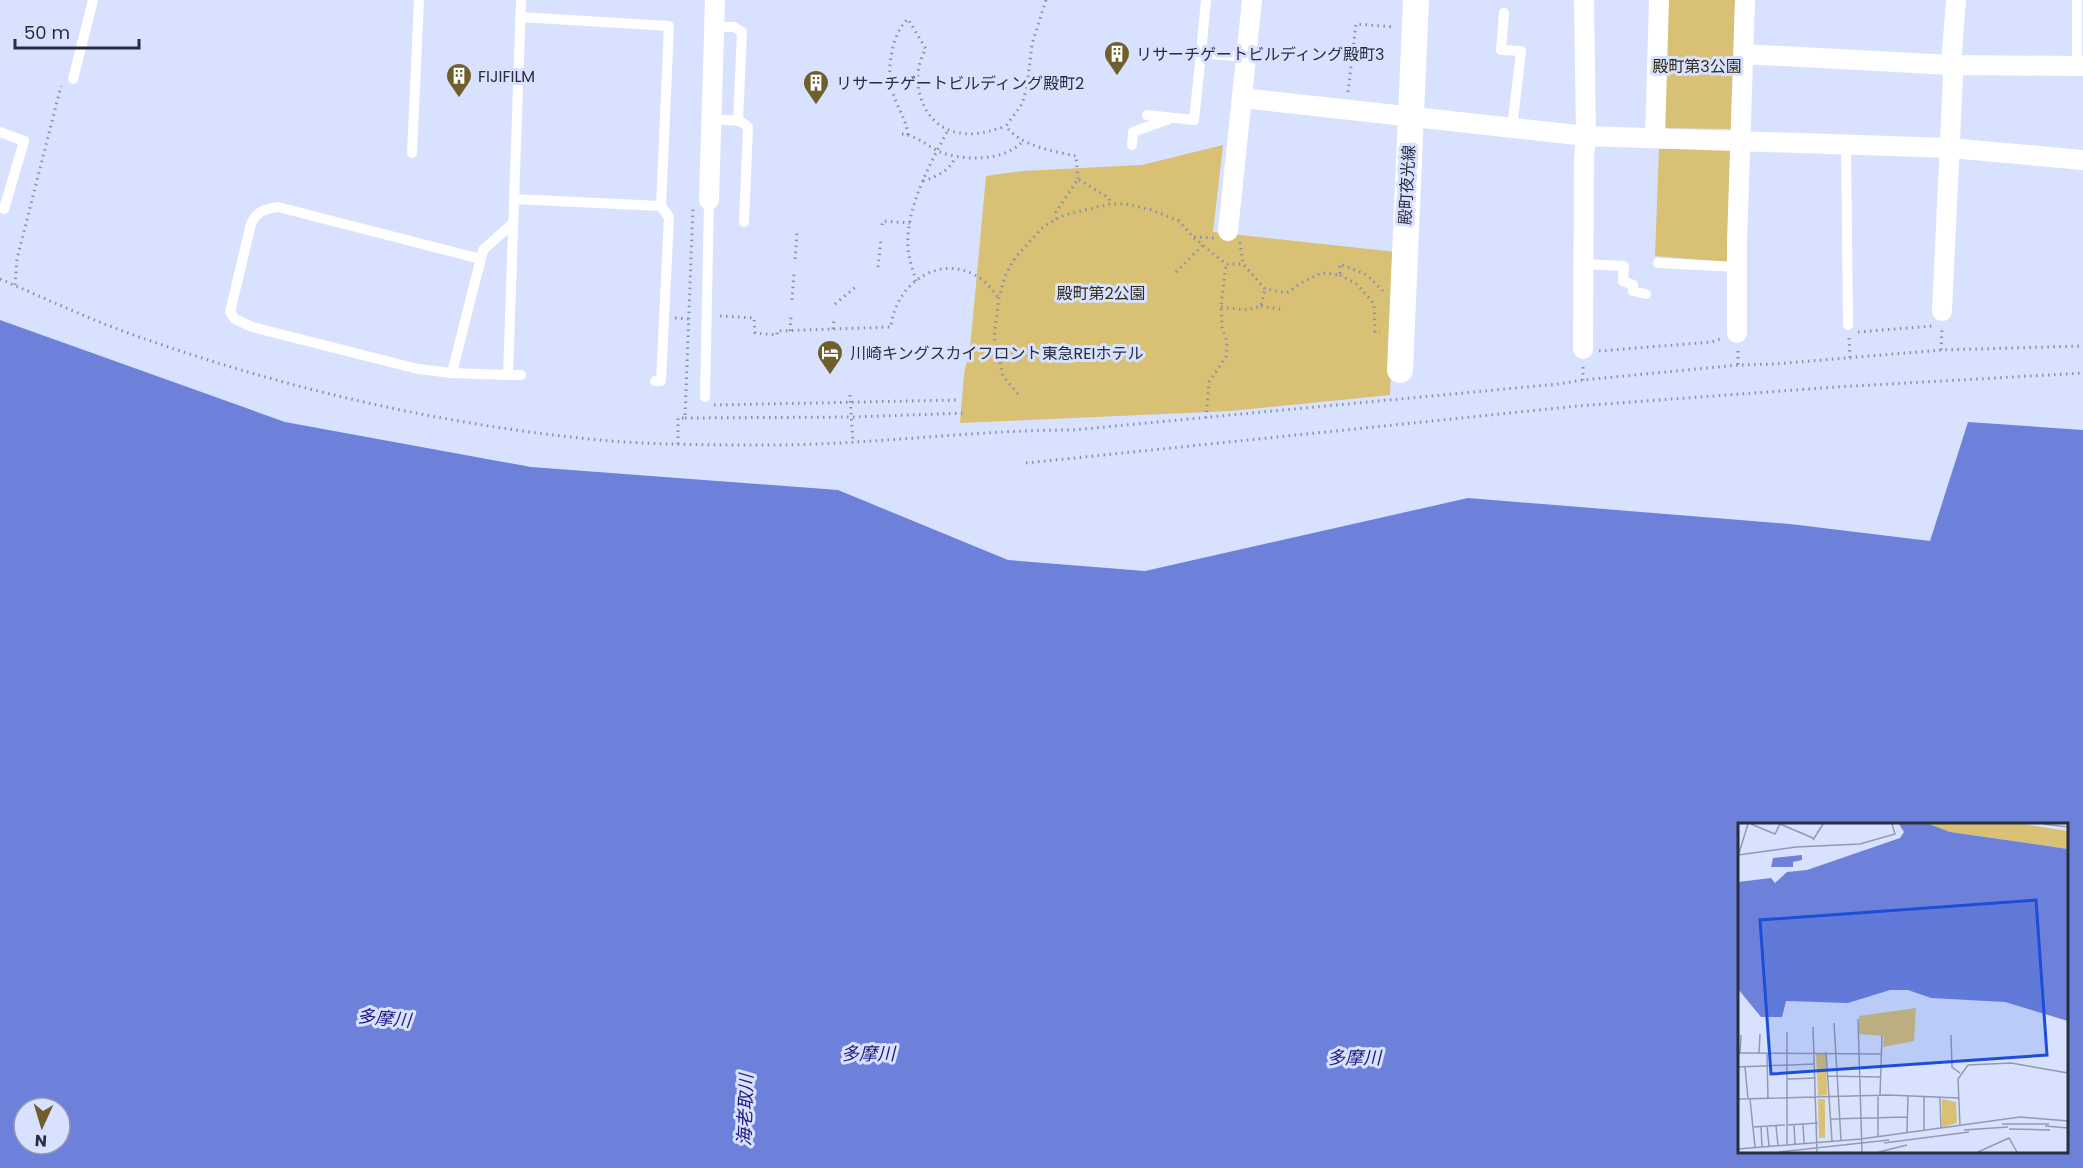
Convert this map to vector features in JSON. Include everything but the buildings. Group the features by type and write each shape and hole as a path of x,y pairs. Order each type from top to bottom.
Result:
{"street":[{"path":"701,199 712,119 715,0"},
{"path":"1228,231 1252,0"},
{"name":"殿町夜光線","path":"1400,370 1416,0"},
{"path":"1583,349 1586,136 1584,0"},
{"path":"1654,138 1659,0"},
{"path":"1737,333 1745,0"},
{"path":"1940,319 1956,0"},
{"path":"1744,54 1951,65 2080,66"},
{"path":"1242,98 1586,136 1950,148 2083,159"}],"lane":[{"path":"68,79 93,0"},
{"path":"412,153 419,0"},
{"path":"508,375 520,0"},
{"path":"1147,115 1194,120 1206,0"},
{"path":"2077,0 2080,66"},
{"path":"1504,13 1501,50 1521,51 1512,128"},
{"path":"520,18 669,26 661,206 669,217 661,381 655,381"},
{"path":"714,27 734,27 742,32 738,121"},
{"path":"1201,53 1246,57"},
{"path":"1132,145 1133,132 1172,118"},
{"path":"712,119 738,121 745,123 748,127 744,222"},
{"path":"0,132 24,141 4,209 0,208"},
{"path":"1846,144 1848,325"},
{"path":"514,199 661,206"},
{"path":"701,199 708,260 707,401"},
{"path":"481,259 278,207 267,209 256,213 250,224 230,312 235,319 252,327 418,369 452,374 521,375"},
{"path":"452,374 483,250 513,223"},
{"path":"1658,263 1737,267"},
{"path":"1584,264 1624,266 1623,281 1633,285 1633,291 1646,294"}],"path":[{"path":"908,135 906,120 897,105 890,83 889,70 896,38 903,23 908,19 926,49 916,82 925,110 948,130 962,134 987,132 1006,126 1022,104 1027,87 1032,44 1046,0"},
{"path":"1346,109 1356,24 1414,28"},
{"path":"15,285 16,259 68,79"},
{"path":"1006,126 1011,133 1024,140 1045,149 1076,156 1078,179 1056,212 1057,219"},
{"path":"916,280 908,248 912,210 948,130"},
{"path":"902,134 955,157 982,158 1003,153 1020,145 1024,140"},
{"path":"924,181 934,178 953,164 955,157"},
{"path":"1078,179 1109,198 1110,204"},
{"path":"685,418 701,199"},
{"path":"1018,394 1004,376 994,337 999,298 1005,276 1015,258 1044,226 1064,215 1086,208 1126,204 1152,210 1179,221 1226,264 1243,264 1265,289 1287,293 1321,273 1340,275 1358,285 1374,304 1375,332"},
{"path":"882,225 883,221 911,223"},
{"path":"795,259 797,232"},
{"path":"878,267 881,239"},
{"path":"1176,272 1203,245"},
{"path":"1206,418 1209,382 1226,357 1227,342 1222,327 1221,307 1226,264"},
{"path":"1340,275 1340,264 1367,274 1384,291 1385,300"},
{"path":"718,316 754,318 754,333 777,335 777,332 790,331 891,327 893,312 900,297 916,280 941,269 962,270 976,275 999,298"},
{"path":"792,300 794,273"},
{"path":"0,279 145,339 349,400 524,431 601,440 678,444 853,443 1020,430 1073,430 1738,365 1941,350 2083,346"},
{"path":"835,304 858,285"},
{"path":"1261,306 1265,289"},
{"path":"1221,307 1248,310 1261,306 1284,310"},
{"path":"790,331 791,316"},
{"path":"833,329 834,319"},
{"path":"1940,319 1941,350"},
{"path":"1850,358 1848,333 1928,327 1940,319"},
{"path":"1583,349 1605,352 1712,342 1737,333"},
{"path":"1026,463 1577,406 1824,388 2083,373"},
{"path":"850,395 853,443"},
{"path":"707,401 851,403 959,400"},
{"path":"678,444 678,417 852,417 967,413"}],"green space":[{"name":"殿町第3公園","path":"1665,0 1735,0 1732,129 1657,128"},
{"name":"殿町第2公園","path":"1223,145 1213,232 1396,252 1390,395 1231,411 960,423 964,374 970,349 986,176 1022,171 1142,165"},
{"path":"1659,149 1732,149 1729,262 1655,256"}],"water":[{"path":"0,320 285,422 531,467 838,490 1008,560 1145,571 1468,498 1790,524 1930,541 1968,422 2083,430 2083,1168 0,1168"}],"place":[{"name":"リサーチゲートビルディング殿町3","path":"1117,77"},
{"name":"FIJIFILM","path":"459,99"},
{"name":"リサーチゲートビルディング殿町2","path":"816,106"},
{"name":"川崎キングスカイフロント東急REIホテル","path":"830,376"}],"water label":[{"name":"多摩川","path":"384,1018"},
{"name":"多摩川","path":"868,1053"},
{"name":"多摩川","path":"1354,1057"},
{"name":"海老取川","path":"745,1110"}]}
